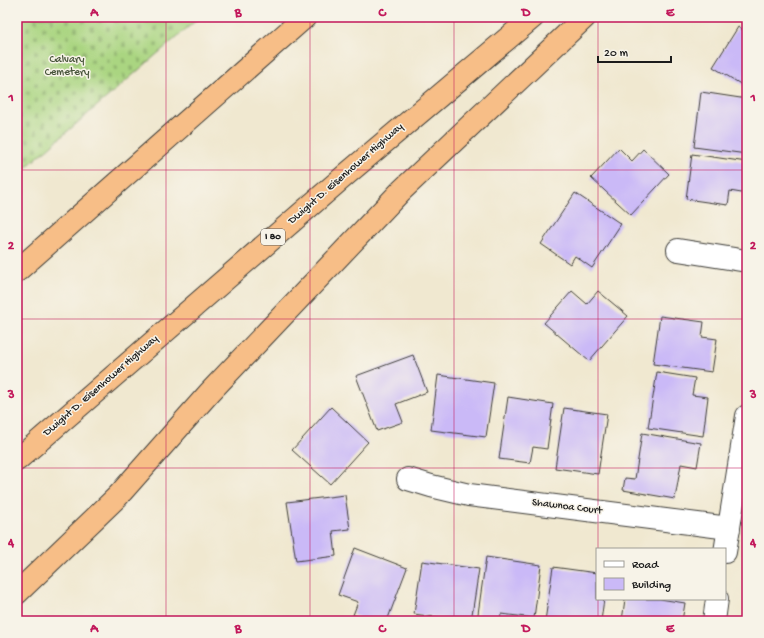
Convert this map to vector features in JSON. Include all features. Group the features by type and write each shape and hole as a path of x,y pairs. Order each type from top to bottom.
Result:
{"highway":[{"path":"17,271 305,17"},
{"name":"Dwight D. Eisenhower Highway","path":"17,460 348,173 532,17"},
{"path":"17,593 118,496 210,392 402,191 585,17"}],"street":[{"path":"678,250 747,261"},
{"path":"726,548 747,416"},
{"name":"Shawnoa Court","path":"408,479 469,495 729,528"},
{"path":"714,621 718,600"}],"green space":[{"name":"Calvary Cemetery","path":"17,17 200,17 17,175"}],"building":[{"path":"738,27 747,32 747,88 713,67"},
{"path":"701,92 747,99 747,154 694,147"},
{"path":"619,148 632,161 643,149 669,174 631,215 591,178"},
{"path":"692,154 747,162 747,194 730,191 728,205 686,199"},
{"path":"575,193 621,224 592,268 575,256 570,264 541,244"},
{"path":"572,291 587,304 598,291 628,316 589,361 544,323"},
{"path":"660,316 704,322 702,337 717,339 712,372 653,364"},
{"path":"413,355 427,392 396,404 403,422 377,431 356,376"},
{"path":"657,372 695,378 692,395 708,397 703,436 648,428"},
{"path":"438,375 494,383 486,437 431,430"},
{"path":"508,397 553,404 547,449 533,447 530,463 499,459"},
{"path":"331,407 368,442 330,484 292,450"},
{"path":"564,408 607,414 598,474 555,468"},
{"path":"642,433 701,443 697,467 681,464 675,499 623,490 625,478 635,479"},
{"path":"345,495 350,529 333,531 336,556 296,561 287,502"},
{"path":"355,548 407,568 387,621 371,621 353,615 358,602 338,595"},
{"path":"486,557 541,565 534,618 501,614 500,621 477,621"},
{"path":"422,561 479,569 471,621 414,614"},
{"path":"553,567 596,573 596,600 604,600 601,621 545,621"},
{"path":"625,600 666,600 685,603 682,621 622,621"}]}
